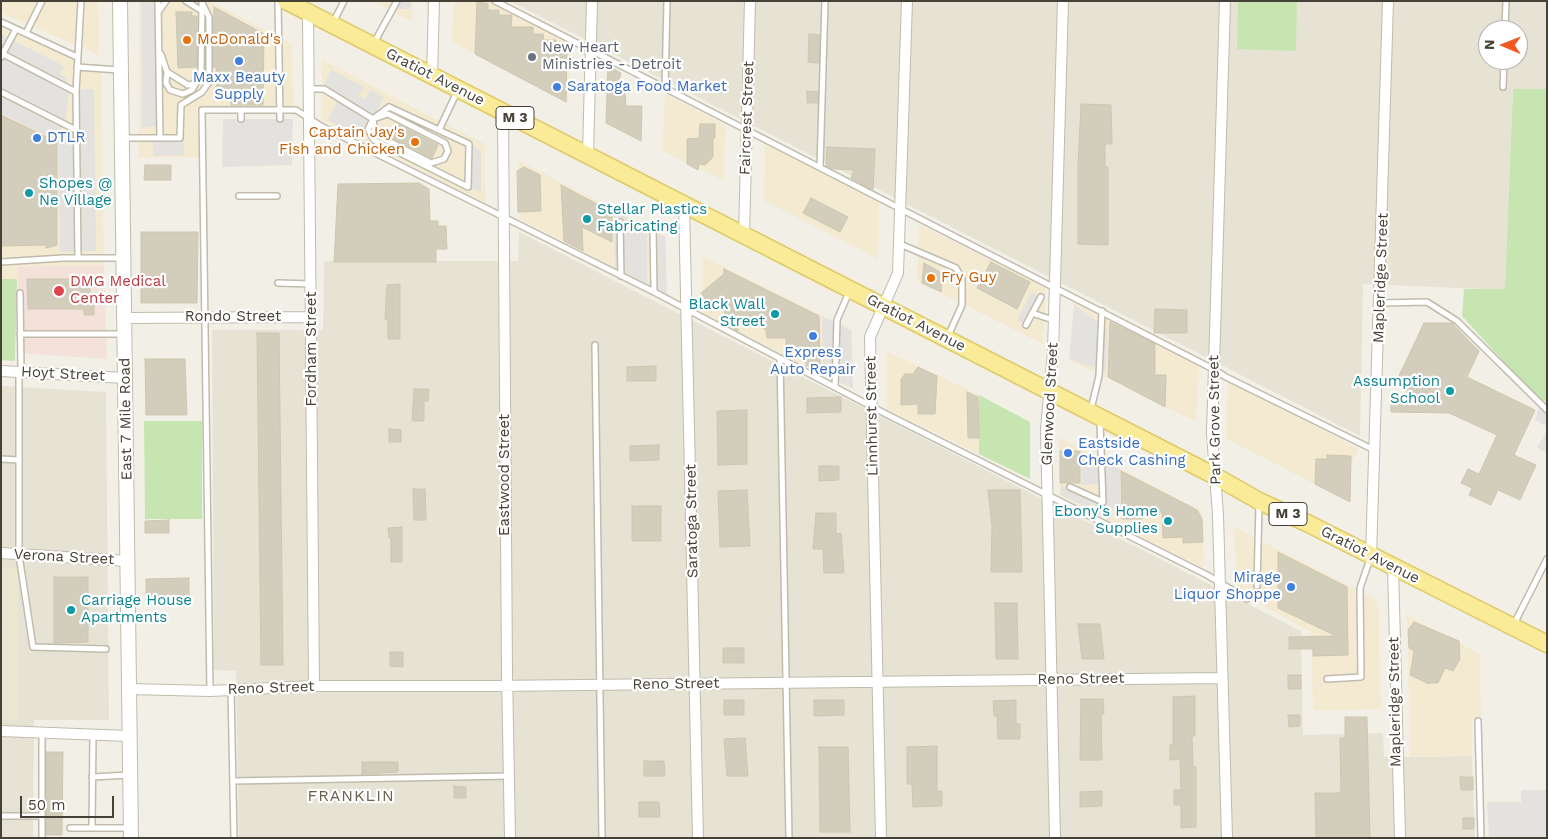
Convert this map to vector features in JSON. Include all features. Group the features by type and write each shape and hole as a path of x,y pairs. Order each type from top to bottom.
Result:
{"main road":[{"name":"Gratiot Avenue","path":"286,1 1216,476 1259,501 1547,644"}],"street":[{"name":"East 7 Mile Road","path":"120,1 131,833"},
{"path":"432,76 434,1"},
{"path":"588,156 592,1"},
{"name":"Faircrest Street","path":"744,235 750,1"},
{"name":"Linnhurst Street","path":"881,838 870,337 898,273 902,209 907,1"},
{"name":"Glenwood Street","path":"1055,838 1046,427 1050,392 1053,320 1063,1"},
{"name":"Park Grove Street","path":"1225,1 1212,433 1216,476 1227,838"},
{"name":"Mapleridge Street","path":"1372,556 1374,450 1381,303 1388,1"},
{"name":"Fordham Street","path":"308,13 314,686"},
{"name":"Eastwood Street","path":"503,112 510,838"},
{"name":"Saratoga Street","path":"684,204 698,838"},
{"name":"Rondo Street","path":"124,318 311,317"},
{"name":"Hoyt Street","path":"1,371 125,378"},
{"name":"Verona Street","path":"1,554 128,561"},
{"name":"Mapleridge Street","path":"1393,566 1400,838"},
{"name":"Reno Street","path":"129,688 210,691 314,686 508,686 1222,678"},
{"path":"1,731 129,736"}],"lane":[{"path":"26,33 42,1"},
{"path":"78,258 76,67 81,1"},
{"path":"158,1 160,138"},
{"path":"158,13 166,1"},
{"path":"186,1 202,10"},
{"path":"278,1 280,119"},
{"path":"332,25 344,1"},
{"path":"372,45 397,1"},
{"path":"496,1 507,4 664,88 1213,368 1226,378 1374,450"},
{"path":"664,88 667,1"},
{"path":"820,167 825,1"},
{"path":"1505,20 1506,1"},
{"path":"159,50 167,72 166,83 170,90 183,94 189,93 201,74 202,2"},
{"path":"122,138 180,138 181,105 202,92 209,82 209,16 202,2"},
{"path":"1,22 77,57"},
{"path":"16,29 2,55 76,92"},
{"path":"76,67 122,71"},
{"path":"1503,87 1504,70"},
{"path":"167,72 188,85 194,84"},
{"path":"309,89 324,89 373,119 388,114 445,143 448,152 444,159 431,163 375,134 373,119"},
{"path":"439,130 459,89"},
{"path":"1,92 76,130"},
{"path":"389,107 469,144 468,187 374,140 368,129 373,119 389,107"},
{"path":"210,691 202,110 296,110 310,119 654,292 1247,599"},
{"path":"240,110 241,119"},
{"path":"239,196 277,196"},
{"path":"620,222 620,276"},
{"path":"653,227 654,292"},
{"path":"900,244 956,268 962,279 962,305 946,339"},
{"path":"1,262 123,258"},
{"path":"278,283 311,284"},
{"path":"835,386 837,320 850,289"},
{"path":"20,293 19,554 33,647 106,649"},
{"path":"1026,325 1041,297"},
{"path":"1381,303 1427,302 1457,321 1547,410"},
{"path":"1070,486 1103,502 1095,414 1102,312"},
{"path":"1032,313 1053,320"},
{"path":"20,334 125,334"},
{"path":"596,344 602,838"},
{"path":"780,358 789,838"},
{"path":"1,459 19,460"},
{"path":"1257,586 1259,501"},
{"path":"1327,679 1361,678 1360,588 1372,556"},
{"path":"1512,627 1547,559"},
{"path":"232,689 234,838"},
{"path":"1478,721 1481,838"},
{"path":"42,732 42,838"},
{"path":"92,734 92,828"},
{"path":"92,777 130,775"},
{"path":"233,781 509,776"},
{"path":"1,816 42,816"},
{"path":"70,828 92,828 131,833"}],"shaded area":[{"path":"1,1 98,1 99,55 1,13"},
{"path":"139,1 209,1 292,44 293,109 197,107 199,157 139,158"},
{"path":"141,1 158,1 160,126 142,127"},
{"path":"373,1 413,1 412,22"},
{"path":"395,1 411,1 411,9 391,9"},
{"path":"453,1 487,1 571,44 568,103 452,42"},
{"path":"510,1 1547,1 1547,89 1513,89 1505,290 1363,284 1360,436"},
{"path":"1,27 101,69 104,265 18,267 17,279 1,279"},
{"path":"1,34 64,66 60,74 67,78 69,93 66,119 55,140 1,113"},
{"path":"322,60 485,144 485,203 322,120"},
{"path":"331,70 364,87 358,96 365,99 370,90 384,97 373,119 369,117 358,137 328,120 339,98 325,90 325,82"},
{"path":"76,89 94,89 96,251 60,252 58,141 77,141"},
{"path":"665,94 725,125 724,181 662,151"},
{"path":"223,119 293,119 292,165 222,167"},
{"path":"153,138 184,138 184,155 153,156"},
{"path":"469,144 481,150 481,192 468,187"},
{"path":"765,144 879,203 878,259 764,201"},
{"path":"518,160 666,236 667,295 519,219"},
{"path":"614,211 647,228 647,284 615,268"},
{"path":"919,225 1046,285 1043,344 917,281"},
{"path":"519,232 1301,631 1303,735 1383,733 1384,757 1472,756 1475,838 239,838 236,671 214,670 212,330 323,330 324,261 518,261"},
{"path":"653,232 665,237 667,294 654,288"},
{"path":"702,256 852,330 853,390 702,314"},
{"path":"104,265 107,359 17,353 18,267"},
{"path":"1031,292 1041,297 1026,325 1017,320"},
{"path":"1074,303 1199,365 1196,422 1072,361"},
{"path":"1074,305 1107,328 1106,372 1069,359"},
{"path":"822,316 851,330 853,388 823,375"},
{"path":"886,351 979,395 979,454 887,409"},
{"path":"1228,380 1359,449 1352,461 1350,502 1226,439"},
{"path":"1,386 106,392 109,720 34,720 33,838 1,838 1,719 18,720 18,569 1,567"},
{"path":"1539,407 1547,410 1547,426 1535,420"},
{"path":"1547,430 1547,453 1537,448"},
{"path":"1059,437 1202,511 1204,568 1060,496"},
{"path":"1082,454 1120,469 1121,509 1111,509 1110,521 1095,512 1094,503 1086,507 1061,495 1061,486 1070,487 1103,502 1102,484 1081,485"},
{"path":"1234,527 1378,600 1381,709 1313,711 1311,632 1237,591"},
{"path":"1,567 18,568 18,720 1,719"},
{"path":"1407,615 1480,654 1481,718 1472,719 1472,756 1410,757"},
{"path":"1521,790 1547,790 1547,838 1489,838 1487,802 1521,802"}],"green space":[{"path":"1238,1 1297,1 1296,51 1237,49"},
{"path":"1513,89 1547,89 1547,401 1539,400 1462,316 1464,289 1505,289"},
{"path":"1,279 17,279 15,361 1,360"},
{"path":"979,395 1030,422 1030,479 979,454"},
{"path":"144,421 202,421 202,519 145,519"}],"building":[{"path":"477,1 488,4 488,10 499,10 499,15 512,15 511,27 533,27 533,34 543,34 544,40 556,40 556,46 567,47 566,102 475,54"},
{"path":"214,7 264,34 263,105 231,105 231,99 217,99 216,67 213,67"},
{"path":"176,12 192,12 192,16 197,16 197,67 178,68"},
{"path":"809,34 820,35 819,63 808,62"},
{"path":"608,66 621,73 616,92 625,92 626,106 642,106 641,141 606,123"},
{"path":"807,91 818,92 818,103 807,103"},
{"path":"1081,104 1111,105 1112,144 1105,144 1105,167 1108,167 1108,245 1078,244 1078,166"},
{"name":"Shopes @ Ne Village","path":"1,115 57,142 57,245 46,248 46,245 1,246"},
{"path":"700,124 715,124 715,138 713,139 713,157 705,165 699,164 698,170 687,164 687,139 699,138"},
{"path":"399,125 438,145 432,158 393,138"},
{"path":"827,147 875,149 873,190 851,178 854,170 833,169 826,166"},
{"path":"145,165 171,165 171,180 144,180"},
{"path":"524,167 540,175 541,211 518,212 517,171"},
{"path":"419,183 429,189 430,221 438,221 438,226 446,226 447,249 436,249 436,262 334,262 338,184"},
{"name":"Stellar Plastics Fabricating","path":"561,185 612,212 612,242 582,227 583,251 564,241"},
{"path":"811,198 848,217 840,232 803,213"},
{"path":"141,232 198,232 197,303 141,303"},
{"path":"991,262 1030,282 1017,309 977,288"},
{"path":"924,263 942,273 941,292 922,283"},
{"path":"724,269 819,316 820,366 806,366 806,355 786,346 786,338 767,338 766,330 737,314 738,331 725,324 724,296 711,306 701,293 724,274"},
{"name":"DMG Medical Center","path":"27,279 90,279 90,303 94,303 94,315 84,315 84,309 28,309"},
{"path":"400,284 400,339 388,339 388,320 385,319 387,285"},
{"path":"1155,309 1187,310 1187,333 1154,333"},
{"path":"1110,322 1155,344 1155,375 1166,375 1165,407 1108,377"},
{"name":"Assumption School","path":"1424,323 1452,323 1479,351 1467,377 1535,410 1514,455 1536,465 1520,500 1498,490 1491,505 1469,495 1472,488 1461,483 1468,469 1479,474 1497,435 1449,413 1391,412 1391,403 1416,404 1397,380"},
{"path":"257,333 279,333 283,665 261,665"},
{"path":"145,359 185,359 187,415 146,415"},
{"path":"656,366 656,381 627,381 627,367"},
{"path":"918,367 937,376 935,414 918,414 918,404 901,405 901,379 905,374 913,374"},
{"path":"414,389 429,389 428,401 424,401 424,421 412,421"},
{"path":"967,392 978,397 979,438 968,438"},
{"path":"841,397 841,412 807,413 807,398"},
{"path":"747,410 747,464 718,465 717,411"},
{"path":"389,429 401,430 401,442 389,442"},
{"path":"659,445 659,460 630,461 630,446"},
{"path":"1060,451 1080,451 1080,483 1060,483"},
{"path":"1327,455 1351,456 1350,502 1315,484 1316,459 1327,459"},
{"path":"819,466 839,466 839,480 819,481"},
{"path":"1121,471 1197,510 1202,519 1203,542 1183,543 1183,537 1163,538 1162,512 1142,513 1142,519 1122,519"},
{"path":"413,489 425,489 426,520 414,520"},
{"path":"747,490 750,546 720,547 718,491"},
{"path":"988,490 1020,490 1022,572 991,572 992,526"},
{"path":"632,506 661,506 661,541 632,541"},
{"path":"816,513 836,513 836,534 841,533 844,573 824,573 823,549 813,549"},
{"path":"169,520 169,533 145,533 145,521"},
{"path":"402,527 402,562 391,562 391,538 389,538 388,528"},
{"path":"1278,552 1347,587 1348,655 1313,656 1313,649 1289,649 1289,637 1336,636 1278,608"},
{"name":"Carriage House Apartments","path":"54,577 88,577 88,642 54,643"},
{"path":"189,578 189,601 146,601 146,579"},
{"path":"995,603 1017,603 1018,659 996,659"},
{"path":"1414,622 1459,641 1460,659 1453,671 1445,668 1438,683 1429,684 1410,675 1414,651 1409,648 1408,630"},
{"path":"1078,624 1100,624 1104,659 1082,659"},
{"path":"723,648 744,648 744,663 723,663"},
{"path":"390,652 403,652 403,667 390,666"},
{"path":"1288,675 1301,675 1301,689 1288,689"},
{"path":"1195,696 1195,736 1192,736 1193,767 1196,767 1196,827 1181,828 1181,805 1174,805 1174,790 1181,790 1180,759 1170,760 1170,745 1173,745 1173,697"},
{"path":"1081,699 1103,699 1104,714 1101,714 1102,760 1080,760"},
{"path":"724,700 744,700 744,715 724,715"},
{"path":"814,700 844,700 844,715 814,716"},
{"path":"1016,700 1016,724 1020,724 1020,739 998,739 997,716 994,716 993,701"},
{"path":"1288,715 1300,715 1300,726 1289,727"},
{"path":"1345,717 1367,717 1370,838 1316,838 1315,793 1341,793 1340,738 1345,738"},
{"path":"745,738 748,776 727,776 724,739"},
{"path":"937,746 937,791 942,791 942,806 913,807 912,784 907,784 907,747"},
{"path":"819,747 848,747 850,832 820,832"},
{"path":"46,752 63,752 62,835 46,835"},
{"path":"644,761 664,761 665,776 644,776"},
{"path":"362,762 398,762 398,772 362,774"},
{"path":"1460,777 1473,777 1473,790 1461,790"},
{"path":"454,786 466,787 466,798 454,798"},
{"path":"1102,791 1102,806 1080,807 1080,792"},
{"path":"639,802 659,802 660,817 639,817"},
{"path":"1463,818 1474,818 1474,829 1463,829"}],"place":[{"name":"McDonald's","path":"187,40"},
{"name":"New Heart Ministries - Detroit","path":"532,57"},
{"name":"Maxx Beauty Supply","path":"239,61"},
{"name":"Saratoga Food Market","path":"557,87"},
{"name":"DTLR","path":"37,138"},
{"name":"Captain Jay's Fish and Chicken","path":"415,142"},
{"name":"Shopes @ Ne Village","path":"29,193"},
{"name":"Stellar Plastics Fabricating","path":"587,219"},
{"name":"Fry Guy","path":"931,278"},
{"name":"DMG Medical Center","path":"59,291"},
{"name":"Black Wall Street","path":"775,314"},
{"name":"Express Auto Repair","path":"813,336"},
{"name":"Assumption School","path":"1450,391"},
{"name":"Eastside Check Cashing","path":"1068,453"},
{"name":"Ebony's Home Supplies","path":"1168,521"},
{"name":"Mirage Liquor Shoppe","path":"1291,587"},
{"name":"Carriage House Apartments","path":"71,610"}],"district":[{"name":"FRANKLIN","path":"351,796"}]}
